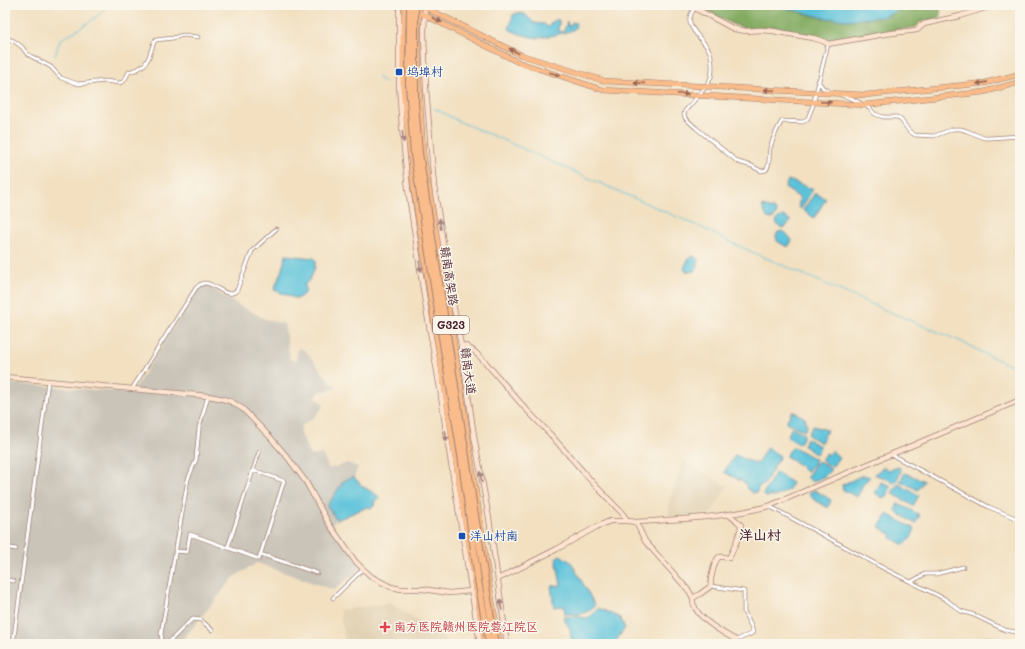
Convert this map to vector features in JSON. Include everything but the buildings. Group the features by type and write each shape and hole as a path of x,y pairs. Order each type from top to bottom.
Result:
{"highway":[{"name":"赣南高架路","path":"404,5 414,155 461,455 488,644"},
{"name":"赣南高架路","path":"415,5 415,103 419,153 495,644"}],"main road":[{"path":"404,5 419,11 518,62 603,90 863,104 984,92 1020,82"},
{"name":"G323","path":"404,5 403,88 414,190 465,522 474,591 485,644"},
{"path":"422,6 521,55 605,81 865,95 985,83 1020,74"},
{"name":"赣南大道","path":"422,6 419,11 418,32 423,152 459,376 490,589 500,644"},
{"path":"403,31 418,32"},
{"path":"443,379 459,376"},
{"path":"450,423 465,420"},
{"path":"474,591 490,589"},
{"path":"483,632 498,629"}],"street":[{"path":"404,5 399,84 408,189 447,438 474,591 480,644"},
{"path":"688,5 734,29 746,31 773,31 813,38 828,44 917,30 924,24 960,16 995,5"},
{"path":"422,6 424,14 426,88 434,186 461,345 507,644"},
{"path":"694,8 691,12 690,26 708,49 710,54 712,76 685,111 685,118 738,162 752,166 761,171 766,170 769,166 773,137 782,121 803,122 808,118 814,102 815,92 828,44"},
{"path":"5,38 14,41 22,47 27,54 51,67 61,78 78,84 83,84 105,81 120,83 124,81 129,72 138,69 145,64 156,40 183,35 198,37"},
{"path":"818,81 823,88 829,92 853,99 883,117 897,118 901,120 909,131 915,135 934,136 961,129 967,130 984,138 1020,136"},
{"path":"132,389 196,288 202,283 208,283 224,292 231,294 235,292 252,250 276,229"},
{"path":"461,345 466,346 475,352 486,363 628,521"},
{"path":"5,377 208,396 230,401 243,409 272,438 288,458 306,482 329,524 363,570 372,577 391,587 401,589 423,589 450,593 474,591"},
{"path":"13,644 48,381"},
{"path":"208,396 199,428 196,460 188,479 161,634 162,640 167,644 193,619 201,620 212,630"},
{"path":"498,579 610,521 636,522 728,515 769,506 1020,400"},
{"path":"228,547 259,452"},
{"path":"892,455 988,507 1020,520"},
{"path":"175,551 187,552 190,534 258,559 284,481 252,470"},
{"path":"769,506 885,569 945,599 961,611 974,615 1005,630 1020,633"},
{"path":"711,586 710,581 718,558 721,556 729,558 741,529 740,523 728,515"},
{"path":"636,522 645,541 689,591 693,598 693,604 698,612 721,632 736,642 753,632 744,612 744,591 711,586 693,598"},
{"path":"5,547 16,549"},
{"path":"260,554 317,573"},
{"path":"912,582 925,574 936,574 963,567"},
{"path":"333,598 363,570"},
{"path":"5,580 14,581"}],"shaded area":[{"path":"205,284 231,301 265,319 284,323 290,359 296,361 298,348 306,351 331,383 336,385 336,388 321,391 315,397 324,405 315,417 302,425 300,431 310,456 322,454 329,469 347,463 358,467 354,477 343,482 327,506 337,520 332,524 362,567 334,590 257,563 234,577 179,644 5,644 5,383 132,393 197,289"},
{"path":"683,461 727,486 712,513 668,519 670,499"},
{"name":"南方医院赣州医院蓉江院区","path":"390,603 453,644 345,644 340,610"}],"green space":[{"path":"697,5 773,5 824,18 909,5 939,5 941,17 920,22 916,27 829,40 773,27 748,29 732,24"},
{"path":"986,636 1020,642 1020,644 986,644"}],"water":[{"path":"773,5 910,5 884,17 847,20 824,18"},
{"path":"517,13 525,14 534,23 544,24 548,27 555,20 559,20 558,29 560,32 564,31 567,21 568,26 571,26 572,22 576,23 574,29 556,35 537,38 530,37 509,29 513,15"},
{"path":"788,180 813,189 801,209 798,207 800,198 785,188"},
{"path":"815,193 826,199 814,218 803,210"},
{"path":"762,206 773,209 777,212 775,217 772,219 767,218"},
{"path":"783,216 791,221 783,228 779,227 776,222 778,218"},
{"path":"782,231 792,240 789,246 785,246 777,241 776,236 778,232"},
{"path":"286,255 314,258 316,260 313,274 305,284 306,291 297,299 274,290"},
{"path":"690,256 695,257 698,260 698,266 694,271 688,272 684,268"},
{"path":"792,411 805,418 807,427 804,431 786,422"},
{"path":"813,426 827,430 821,443 808,434"},
{"path":"792,427 804,434 799,444 787,437"},
{"path":"807,438 820,446 818,452 815,454 803,445"},
{"path":"767,447 780,456 764,485 759,486 757,492 753,493 747,489 745,483 724,472 735,455 757,464"},
{"path":"794,447 815,459 807,472 787,457 789,451"},
{"path":"832,451 839,457 832,467 822,461 822,458 826,453 828,455"},
{"path":"817,461 831,469 825,476 812,482 807,477"},
{"path":"884,467 889,470 899,467 901,472 895,483 874,474"},
{"path":"776,472 792,483 789,490 774,497 769,495 767,498 763,494"},
{"path":"905,473 924,481 918,490 900,481"},
{"path":"863,475 870,477 863,484 857,497 843,490 842,485"},
{"path":"354,477 362,486 380,498 375,500 374,506 371,508 367,507 337,520 327,506 343,482"},
{"path":"881,482 891,486 887,495 883,498 875,493"},
{"path":"898,484 919,495 913,506 892,493"},
{"path":"814,490 831,500 828,508 813,499 809,493"},
{"path":"898,503 920,515 915,524 895,511"},
{"path":"887,514 915,529 911,538 904,545 891,538 892,535 879,527"},
{"path":"560,555 571,562 595,605 592,609 585,613 565,614 564,606 554,607 551,586 561,585 556,558"},
{"path":"599,608 620,618 625,628 614,644 572,644 570,629 563,617 588,618"}],"waterway":[{"path":"55,56 60,40 99,15 107,5"},
{"path":"377,77 385,83"},
{"path":"434,108 460,122 698,226 734,244 960,341 987,355 1020,369"}],"place":[{"name":"坞埠村","path":"399,72"},
{"name":"洋山村南","path":"462,536"},
{"name":"南方医院赣州医院蓉江院区","path":"385,627"}],"district":[{"name":"洋山村","path":"760,535"}]}
